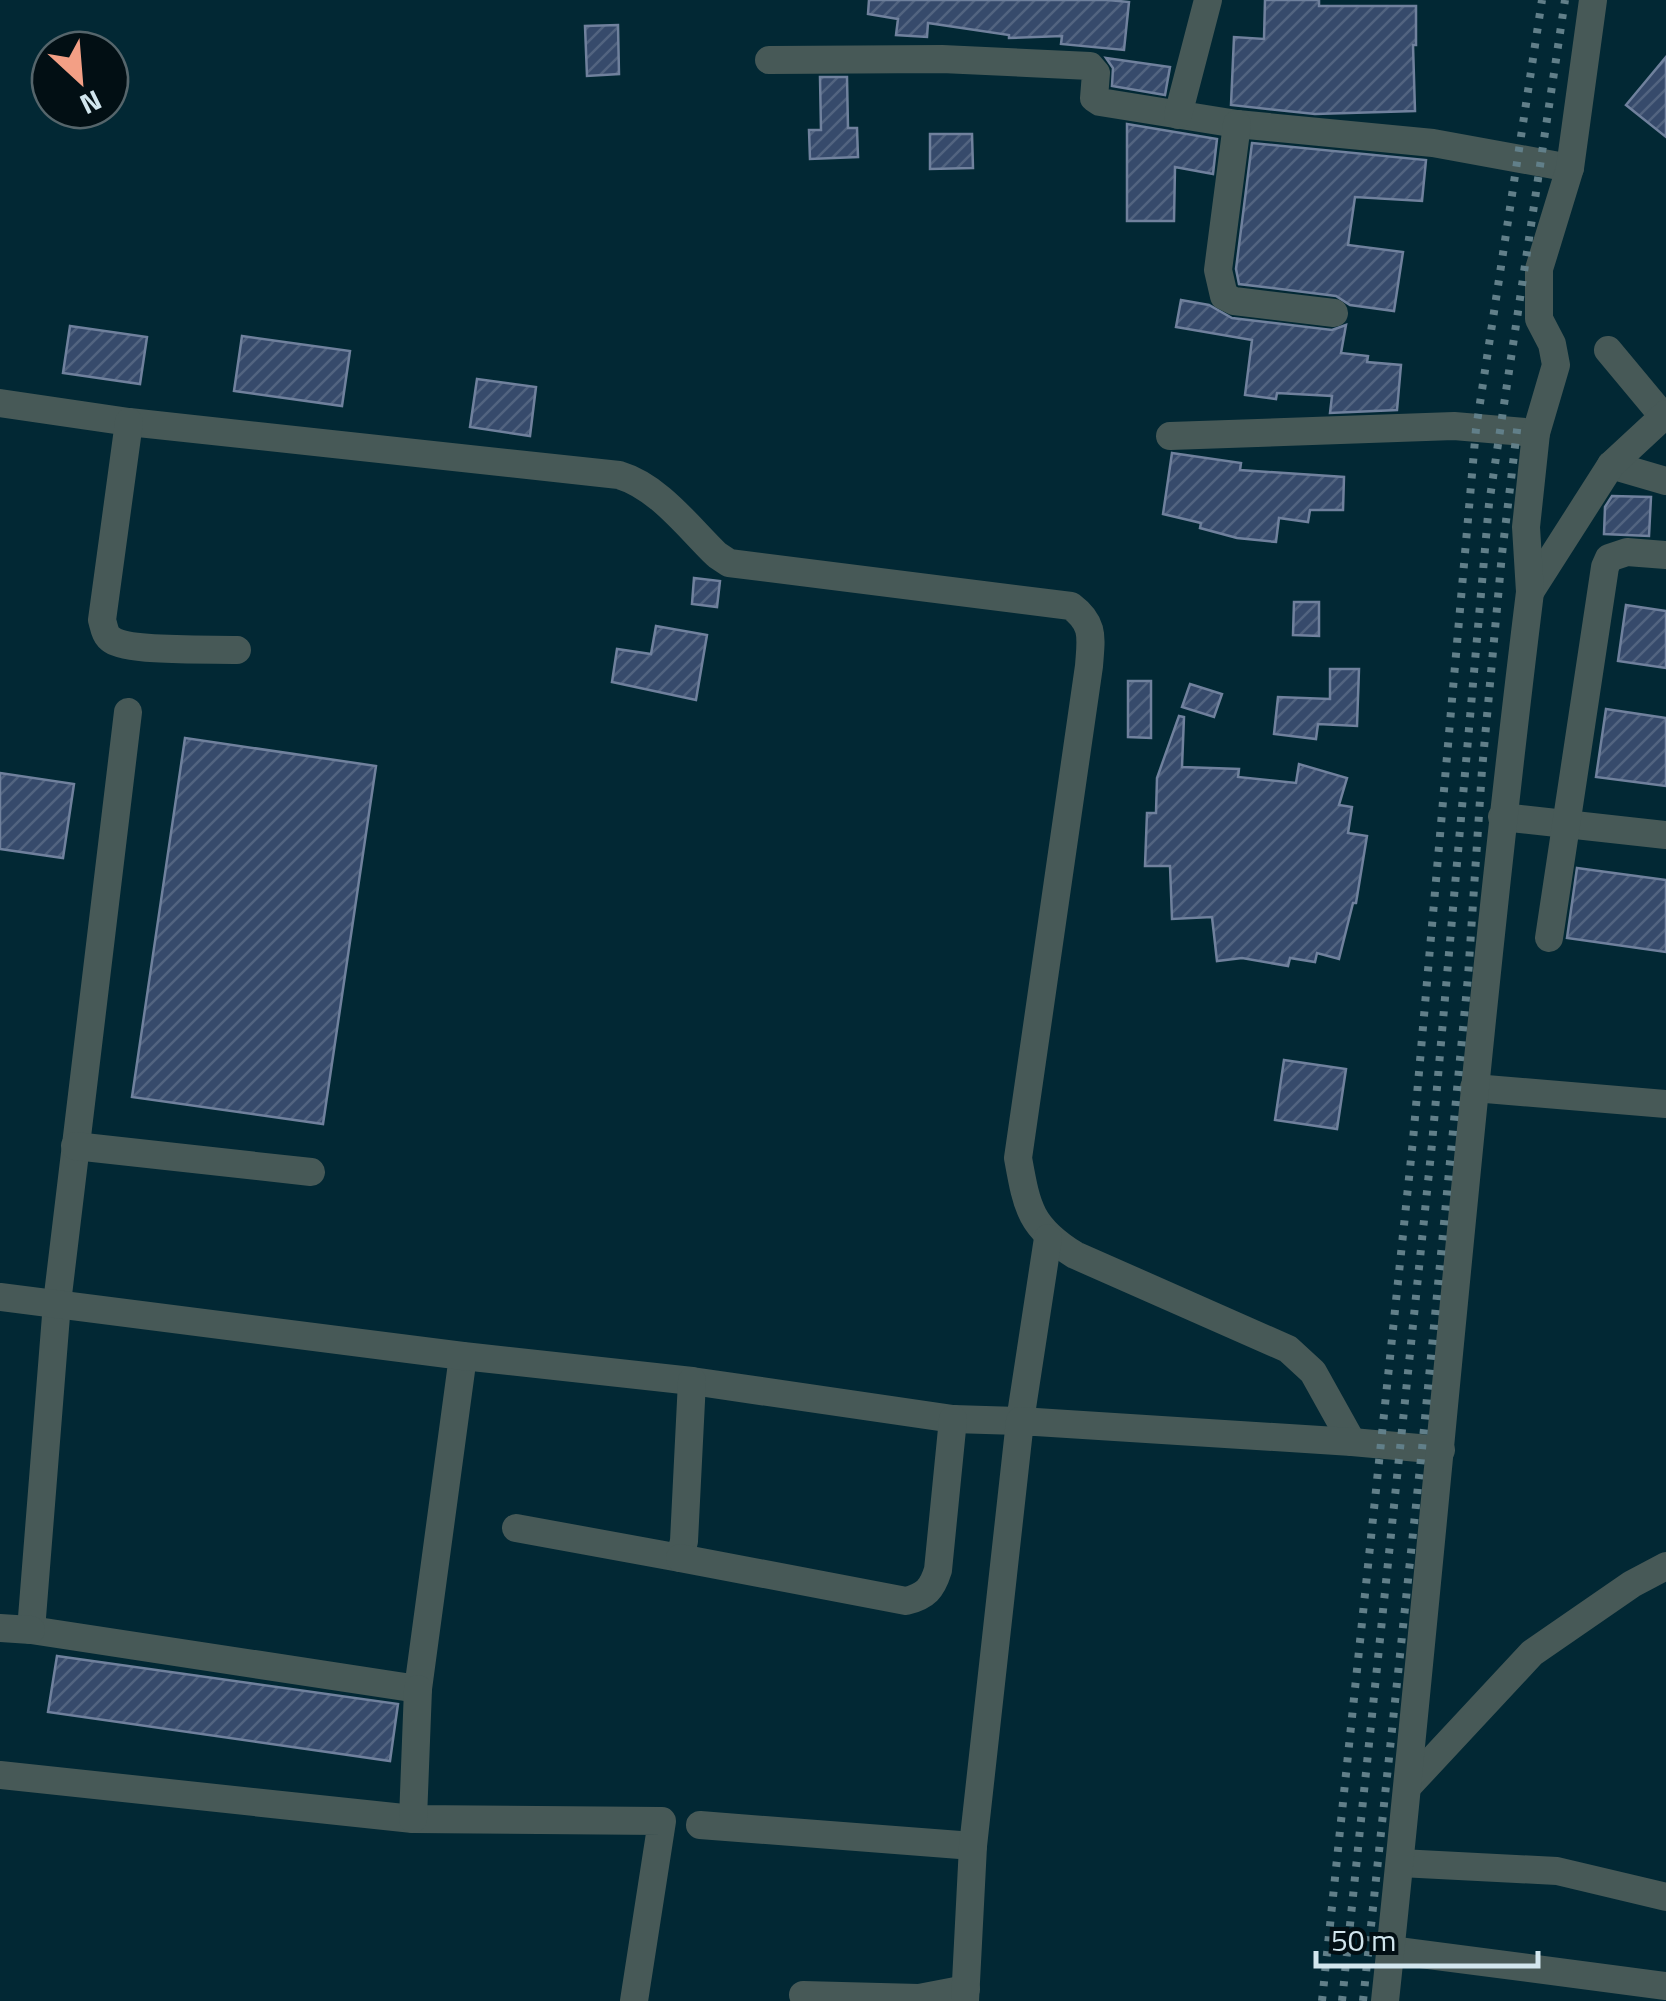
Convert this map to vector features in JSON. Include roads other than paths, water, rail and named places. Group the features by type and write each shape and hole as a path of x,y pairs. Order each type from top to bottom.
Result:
{"street":[{"path":"1178,114 1208,0"},
{"path":"1385,2001 1410,1784 1474,1088 1530,592 1526,527 1536,433 1556,365 1554,348 1538,319 1539,269 1570,168 1593,0"},
{"path":"768,60 942,60 1090,66 1096,72 1094,98 1100,102 1237,124 1433,143 1570,168"},
{"path":"1237,124 1218,270 1224,296 1234,302 1334,313"},
{"path":"1530,592 1611,466 1664,415 1608,350"},
{"path":"0,403 129,422 620,475 639,481 653,492 717,556 730,563 1071,606 1086,618 1092,637 1018,1158 1025,1198 1048,1238 1075,1255 1288,1349 1313,1372 1352,1442"},
{"path":"129,422 102,620 106,634 114,642 135,647 237,650"},
{"path":"1170,436 1454,426 1536,433"},
{"path":"1611,466 1666,481"},
{"path":"1549,938 1605,567 1618,554 1666,555"},
{"path":"31,1630 56,1303 128,712"},
{"path":"1502,817 1666,835"},
{"path":"1474,1088 1666,1104"},
{"path":"76,1146 311,1172"},
{"path":"802,1995 918,2000 965,1995 973,1846 1020,1421 1048,1238"},
{"path":"0,1296 463,1356 692,1381 952,1418 1440,1450"},
{"path":"412,1819 418,1688 463,1356"},
{"path":"680,1558 692,1381"},
{"path":"516,1528 906,1601 923,1596 938,1570 952,1418"},
{"path":"1410,1784 1532,1654 1666,1566"},
{"path":"0,1628 418,1688"},
{"path":"0,1775 412,1819 662,1821 634,2001"},
{"path":"700,1825 973,1846"},
{"path":"1400,1863 1558,1871 1666,1897"},
{"path":"1390,1950 1666,1986"}],"railway":[{"path":"1322,2001 1413,1140 1476,429 1542,0"},
{"path":"1342,2001 1432,1144 1489,504 1565,0"},
{"path":"1363,2001 1422,1449 1468,977 1502,554 1518,422"}]}
